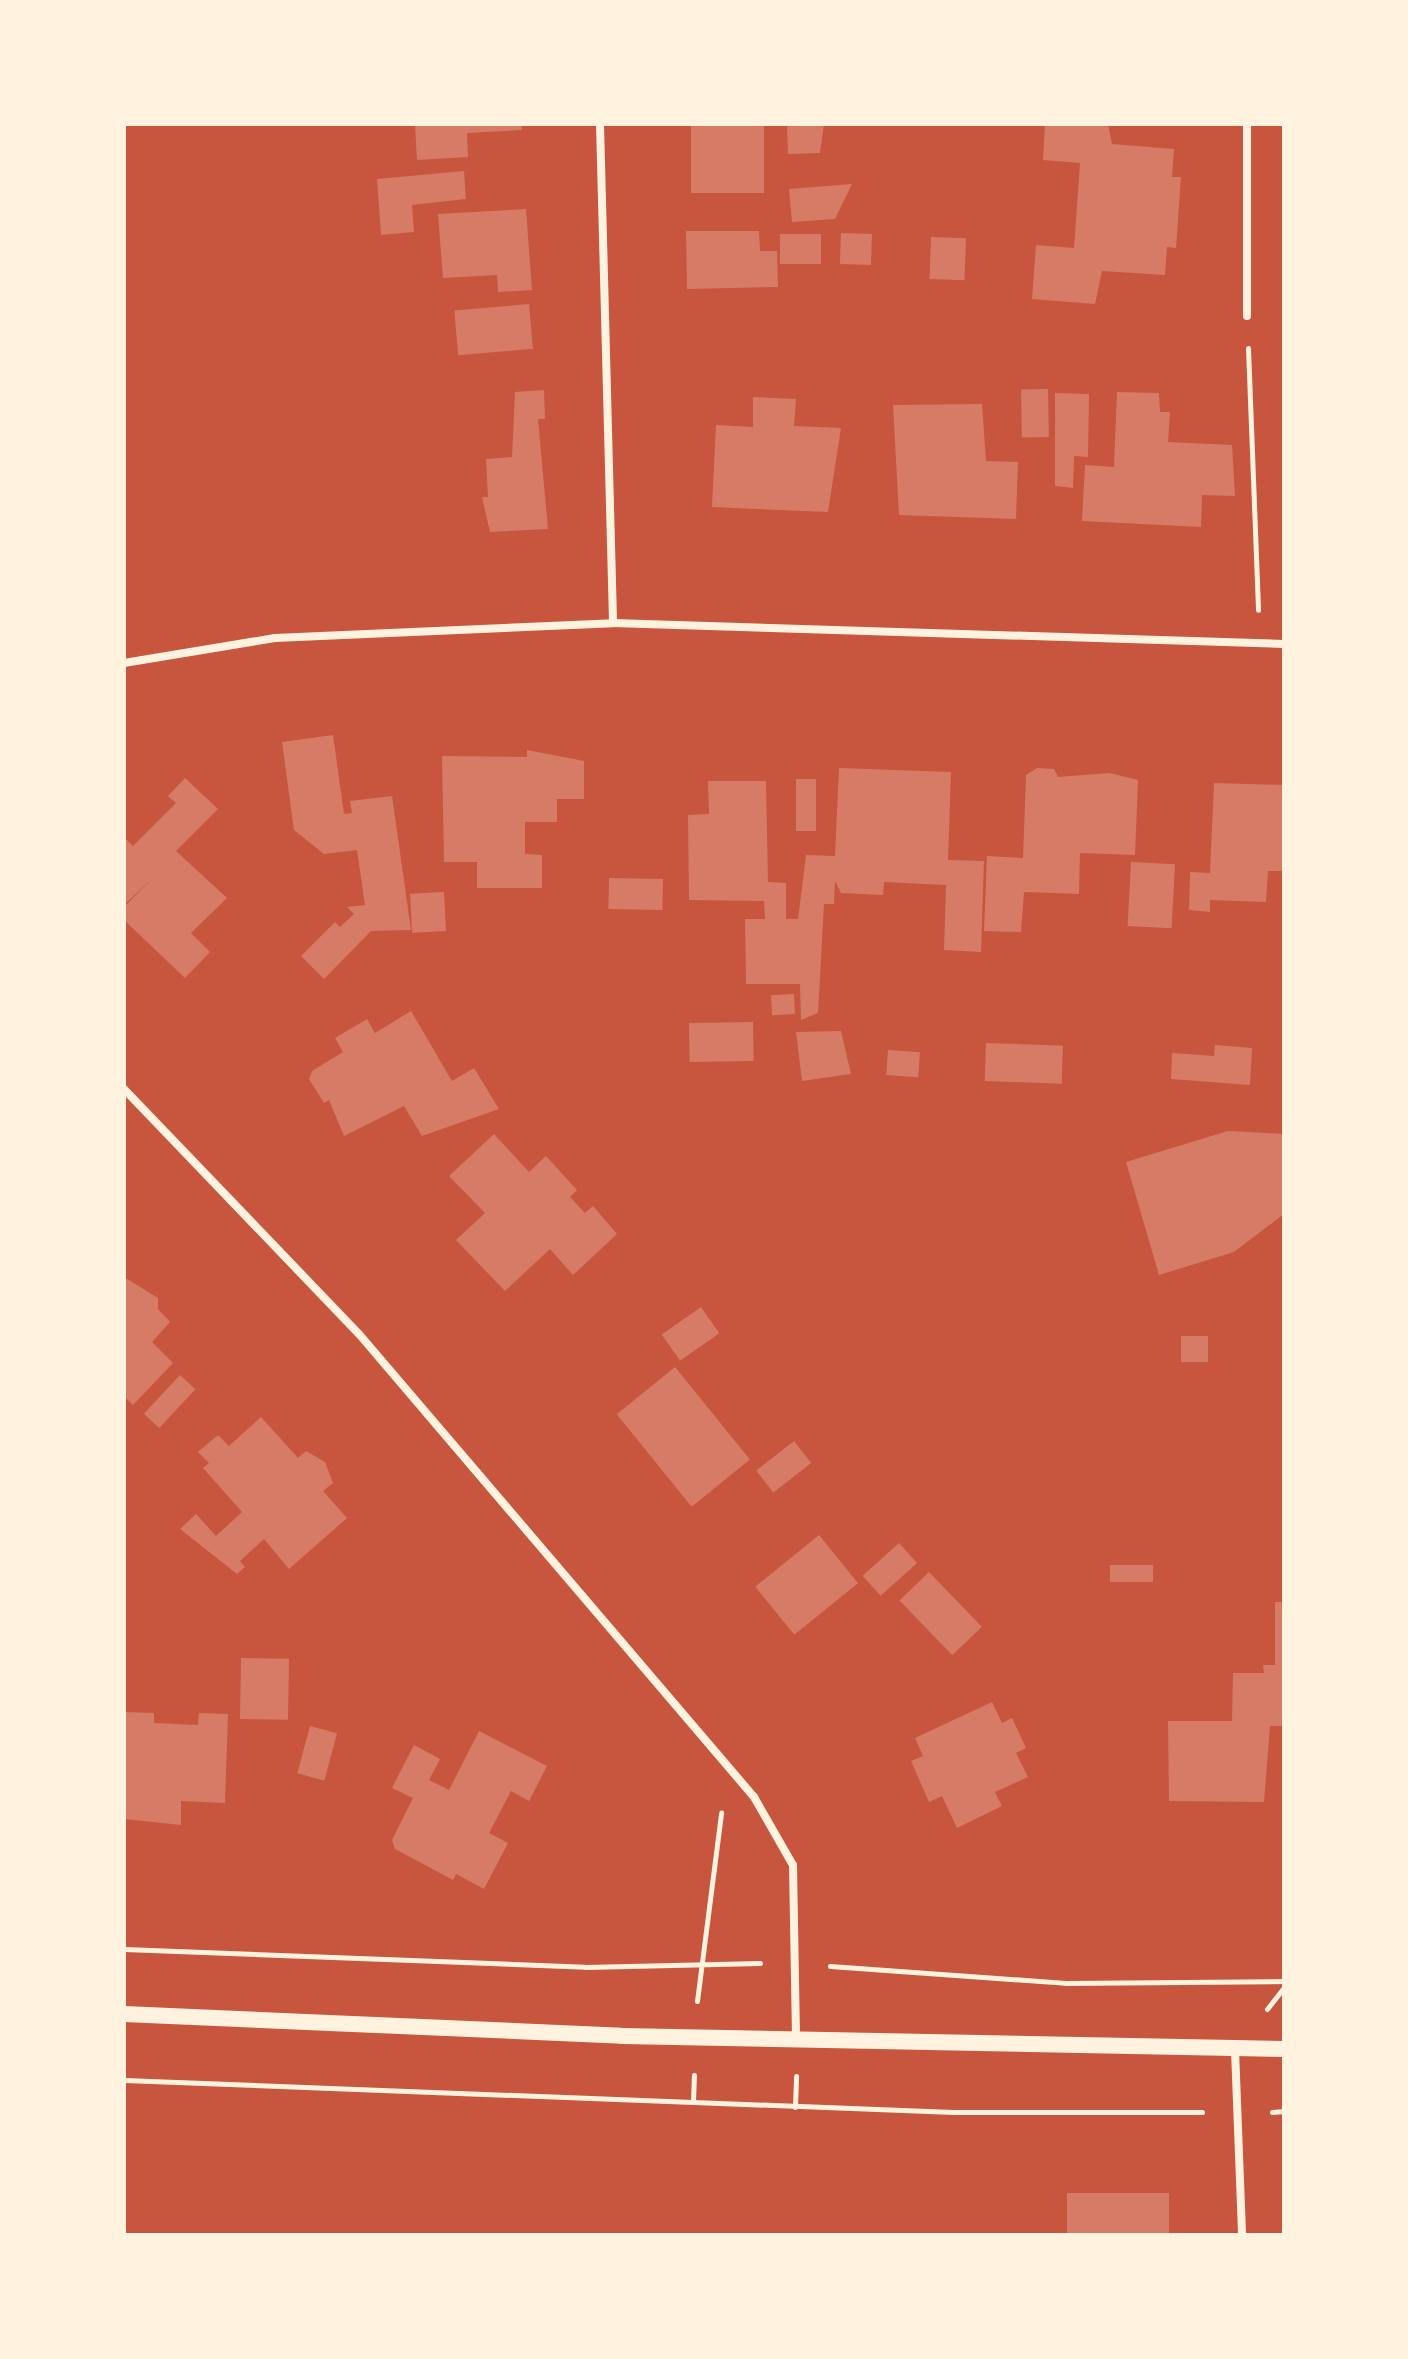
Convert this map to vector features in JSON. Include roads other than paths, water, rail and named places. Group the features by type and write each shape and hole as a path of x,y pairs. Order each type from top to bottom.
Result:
{"main road":[{"path":"124,2014 796,2041 1284,2049"}],"street":[{"path":"600,124 613,623"},
{"path":"1247,124 1247,316"},
{"path":"124,663 275,638 613,623 1284,644"},
{"path":"124,1089 359,1334 728,1766 785,1841 793,1865 796,2041"},
{"path":"1235,2050 1242,2235"}]}
